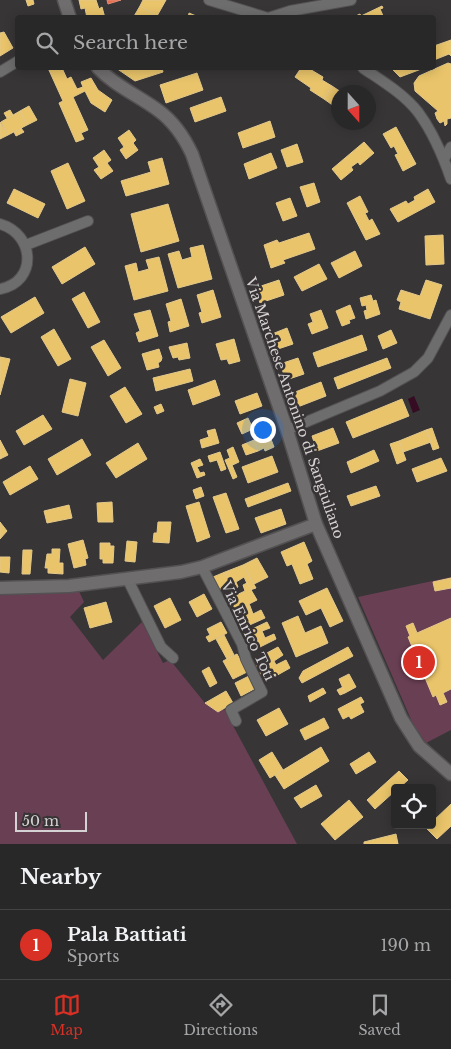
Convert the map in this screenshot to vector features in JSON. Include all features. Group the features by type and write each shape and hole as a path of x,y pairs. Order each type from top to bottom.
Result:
{"main road":[{"path":"64,0 69,15"},
{"name":"Via Marchese Antonino di Sangiuliano","path":"100,70 117,84 160,111 172,122 182,135 192,154 287,430 316,524 401,718 419,746 451,774"},
{"path":"0,588 69,586 180,572 202,567 316,524"}],"street":[{"path":"209,0 258,15"},
{"path":"277,15 351,0"},
{"path":"0,72 15,63"},
{"path":"366,70 404,98 417,111 444,159 451,179"},
{"path":"444,159 451,148"},
{"path":"26,245 88,221"},
{"path":"0,224 11,228 20,236 26,245 28,255 27,266 22,275 15,283 0,289"},
{"path":"287,430 380,391 414,372 428,358 451,315"},
{"name":"Via Enrico Toti","path":"202,567 242,644 246,659 262,692 231,710 236,721"},
{"path":"128,580 162,647 173,658"}],"shaded area":[{"path":"414,396 420,410 413,413 408,399"},
{"path":"451,577 451,730 426,743 413,724 358,597"},
{"path":"79,591 84,602 70,617 103,660 142,622 163,663 170,660 205,703 218,712 224,709 297,844 0,844 0,594"}],"building: Homes":[{"path":"26,0 33,0 34,4 28,6"},
{"path":"79,0 96,0 99,9 102,7 104,15 86,15 85,8 81,9"},
{"path":"143,0 166,0 158,15 140,6"},
{"path":"140,6 155,15 135,15"},
{"path":"382,6 383,8 380,9 383,15 363,15"},
{"path":"4,32 13,48 0,56 0,33"},
{"path":"451,40 451,56 449,54 436,59 436,45"},
{"path":"448,63 451,64 451,118 447,119 445,126 444,121 440,123 437,119 435,113 438,111 415,91 414,83 419,76"},
{"path":"49,70 63,70 67,79 71,77 77,89 83,87 81,82 91,78 98,90 112,100 105,112 91,103 85,91 73,97 88,130 81,133 84,139 76,142 59,103 63,101"},
{"path":"119,70 162,70 163,72 135,81"},
{"path":"300,70 311,70 323,77 322,80 331,85 324,99 310,90 311,88 295,77"},
{"path":"393,70 419,70 400,77"},
{"path":"197,73 203,90 166,103 160,85"},
{"path":"331,88 331,104 324,99"},
{"path":"221,97 226,111 195,122 190,108"},
{"path":"29,106 37,120 27,125 20,111"},
{"path":"10,110 13,115 7,118 4,113"},
{"path":"20,111 27,125 8,135 1,122"},
{"path":"270,121 275,137 243,148 238,133"},
{"path":"0,122 8,135 0,139"},
{"path":"396,127 416,164 403,171 395,155 398,154 394,146 391,148 383,134"},
{"path":"21,128 24,132 16,136 14,132"},
{"path":"129,130 136,140 133,143 138,150 126,159 120,150 124,147 118,138"},
{"path":"364,142 374,153 360,165 358,162 351,167 353,170 341,180 332,169"},
{"path":"297,144 303,162 287,167 281,150"},
{"path":"104,150 111,160 107,163 113,171 101,179 94,170 99,167 93,158"},
{"path":"271,153 277,168 249,179 244,164"},
{"path":"162,158 169,184 126,196 121,181 151,172 148,162"},
{"path":"68,163 85,201 67,209 51,171"},
{"path":"314,183 320,202 307,207 300,187"},
{"path":"14,189 45,204 38,218 7,203"},
{"path":"428,189 435,202 398,222 390,209 406,201 408,204 415,200 414,197"},
{"path":"360,196 368,212 365,213 369,221 372,219 380,234 366,240 347,203"},
{"path":"290,198 297,216 283,221 276,203"},
{"path":"168,204 179,241 141,252 131,214"},
{"path":"309,233 315,249 283,260 285,263 271,268 264,245 277,240 279,243"},
{"path":"443,235 444,264 426,265 425,236"},
{"path":"203,245 212,279 178,288 168,254 179,251 182,260 192,257 190,248"},
{"path":"85,247 95,264 62,284 52,267"},
{"path":"355,251 362,266 339,278 331,263"},
{"path":"159,257 168,291 134,300 125,266 136,263 138,272 149,269 146,260"},
{"path":"319,264 327,279 302,291 294,277"},
{"path":"279,280 284,295 260,303 255,288"},
{"path":"426,280 442,285 430,319 399,309 401,302 397,300 401,290 420,296"},
{"path":"213,290 221,317 202,323 199,313 202,312 197,295"},
{"path":"84,292 100,322 88,328 72,299"},
{"path":"371,295 373,301 376,300 380,314 366,319 364,311 367,310 366,305 362,306 360,298"},
{"path":"35,297 44,313 11,333 1,317"},
{"path":"181,299 189,326 170,332 168,322 171,321 166,304"},
{"path":"350,305 355,318 349,320 350,323 342,326 336,311"},
{"path":"150,310 158,336 139,342 136,333 140,331 134,314"},
{"path":"321,310 328,328 312,334 308,324 313,322 310,314"},
{"path":"287,328 293,344 278,349 272,334"},
{"path":"54,329 71,359 58,366 41,337"},
{"path":"391,330 397,343 383,349 378,336"},
{"path":"362,335 367,350 318,367 313,353"},
{"path":"234,339 240,361 229,364 227,359 221,360 216,344"},
{"path":"104,340 121,368 108,376 91,347"},
{"path":"187,343 190,358 179,360 178,357 173,358 169,347"},
{"path":"159,349 162,358 158,363 159,367 147,370 142,354"},
{"path":"0,357 10,359 0,395"},
{"path":"298,358 304,374 286,380 280,364"},
{"path":"387,358 391,368 338,389 334,378"},
{"path":"190,369 193,381 156,391 153,378"},
{"path":"70,379 86,383 78,416 62,412"},
{"path":"215,380 220,395 193,405 188,390"},
{"path":"321,382 326,396 295,408 290,394"},
{"path":"125,387 142,414 126,423 110,396"},
{"path":"257,393 262,406 240,414 235,401"},
{"path":"402,399 409,416 353,438 346,422"},
{"path":"161,404 164,411 157,414 154,407"},
{"path":"43,415 52,429 24,445 16,431"},
{"path":"248,418 253,429 242,434 237,423"},
{"path":"333,428 339,443 317,451 312,436"},
{"path":"432,428 439,448 433,450 426,430"},
{"path":"215,429 219,443 202,448 200,440 209,437 207,431"},
{"path":"426,430 431,442 403,452 399,441"},
{"path":"269,434 274,447 265,451 264,448 258,451 254,440"},
{"path":"82,439 91,455 57,475 48,459"},
{"path":"0,440 8,455 0,459"},
{"path":"254,440 258,451 246,455 242,445"},
{"path":"399,441 406,460 397,464 390,444"},
{"path":"138,443 147,459 116,478 106,463"},
{"path":"233,447 239,462 228,467 225,460 230,458 227,450"},
{"path":"374,450 379,461 351,473 347,462"},
{"path":"220,452 226,469 221,471 217,460 210,462 208,456"},
{"path":"272,456 278,472 248,483 242,467"},
{"path":"441,458 447,471 417,482 412,469"},
{"path":"200,459 203,465 197,467 200,473 204,472 205,475 197,478 191,463"},
{"path":"232,465 237,477 233,479 228,467"},
{"path":"30,466 38,479 10,495 3,482"},
{"path":"288,483 291,491 248,507 245,499"},
{"path":"376,486 380,496 351,506 347,496"},
{"path":"201,487 204,496 196,499 193,490"},
{"path":"226,493 239,529 226,533 213,497"},
{"path":"112,502 113,522 98,522 97,503"},
{"path":"199,502 210,537 197,542 186,506"},
{"path":"69,505 72,518 47,523 44,511"},
{"path":"281,509 286,524 261,533 255,518"},
{"path":"0,522 7,531 0,539"},
{"path":"158,522 171,522 169,543 153,542 154,533 157,533"},
{"path":"83,540 88,558 85,559 86,565 74,568 68,544"},
{"path":"127,541 137,542 135,562 125,561"},
{"path":"304,542 312,561 307,564 313,579 300,584 292,564 287,566 281,552"},
{"path":"100,543 110,543 110,546 114,546 113,563 103,563 103,559 100,559"},
{"path":"52,549 60,549 59,563 63,563 63,574 48,573 48,568 45,568 47,554 52,554"},
{"path":"23,550 32,550 30,574 22,574"},
{"path":"0,557 10,557 9,573 0,572"},
{"path":"257,558 268,577 254,584 243,565"},
{"path":"243,565 256,588 250,590 244,577 236,582 238,587 234,589 225,572"},
{"path":"225,572 231,584 218,591 213,577"},
{"path":"451,578 451,588 435,591 433,582"},
{"path":"247,583 257,600 236,613 230,598 245,591 243,585"},
{"path":"327,588 343,621 330,627 321,608 306,615 299,601"},
{"path":"204,594 212,609 197,617 189,602"},
{"path":"170,598 181,620 165,628 154,606"},
{"path":"106,602 112,622 90,628 84,608"},
{"path":"250,606 253,614 261,610 265,618 243,628 236,613"},
{"path":"298,616 305,633 321,626 328,643 296,657 282,623"},
{"path":"451,618 451,689 443,693 447,702 440,705 436,695 433,697 408,637 410,636 406,626 413,623 417,633"},
{"path":"221,622 227,633 209,642 206,637 210,635 207,629"},
{"path":"267,622 270,628 262,631 265,638 274,634 276,639 256,649 248,631"},
{"path":"224,635 234,655 227,659 216,639"},
{"path":"278,647 283,655 274,661 276,665 286,660 290,668 265,682 254,660"},
{"path":"348,647 353,656 302,683 299,678 303,671"},
{"path":"237,654 247,672 233,679 223,661"},
{"path":"209,667 217,683 210,687 202,671"},
{"path":"349,674 356,687 345,693 339,679"},
{"path":"249,676 256,688 241,696 235,683"},
{"path":"343,687 345,693 340,695 337,690"},
{"path":"323,688 326,693 310,702 308,696"},
{"path":"226,691 233,703 218,712 205,703"},
{"path":"361,697 364,702 360,704 364,712 351,719 349,716 343,719 338,709"},
{"path":"279,708 288,724 266,736 257,720"},
{"path":"324,718 329,728 305,740 300,730"},
{"path":"321,747 329,761 284,789 275,775"},
{"path":"272,752 283,770 270,778 259,760"},
{"path":"369,752 376,762 356,774 350,764"},
{"path":"399,771 408,780 404,784 391,784 391,795 375,809 367,800"},
{"path":"316,785 322,796 301,808 294,798"},
{"path":"349,800 363,817 335,840 321,824"},
{"path":"451,804 451,826 437,839 427,829 436,829 436,818"},
{"path":"396,834 398,844 364,844 364,842"}],"building: Shops":[{"path":"107,0 121,0 108,4"}],"place":[{"name":"Pala Battiati","path":"419,662"}]}
